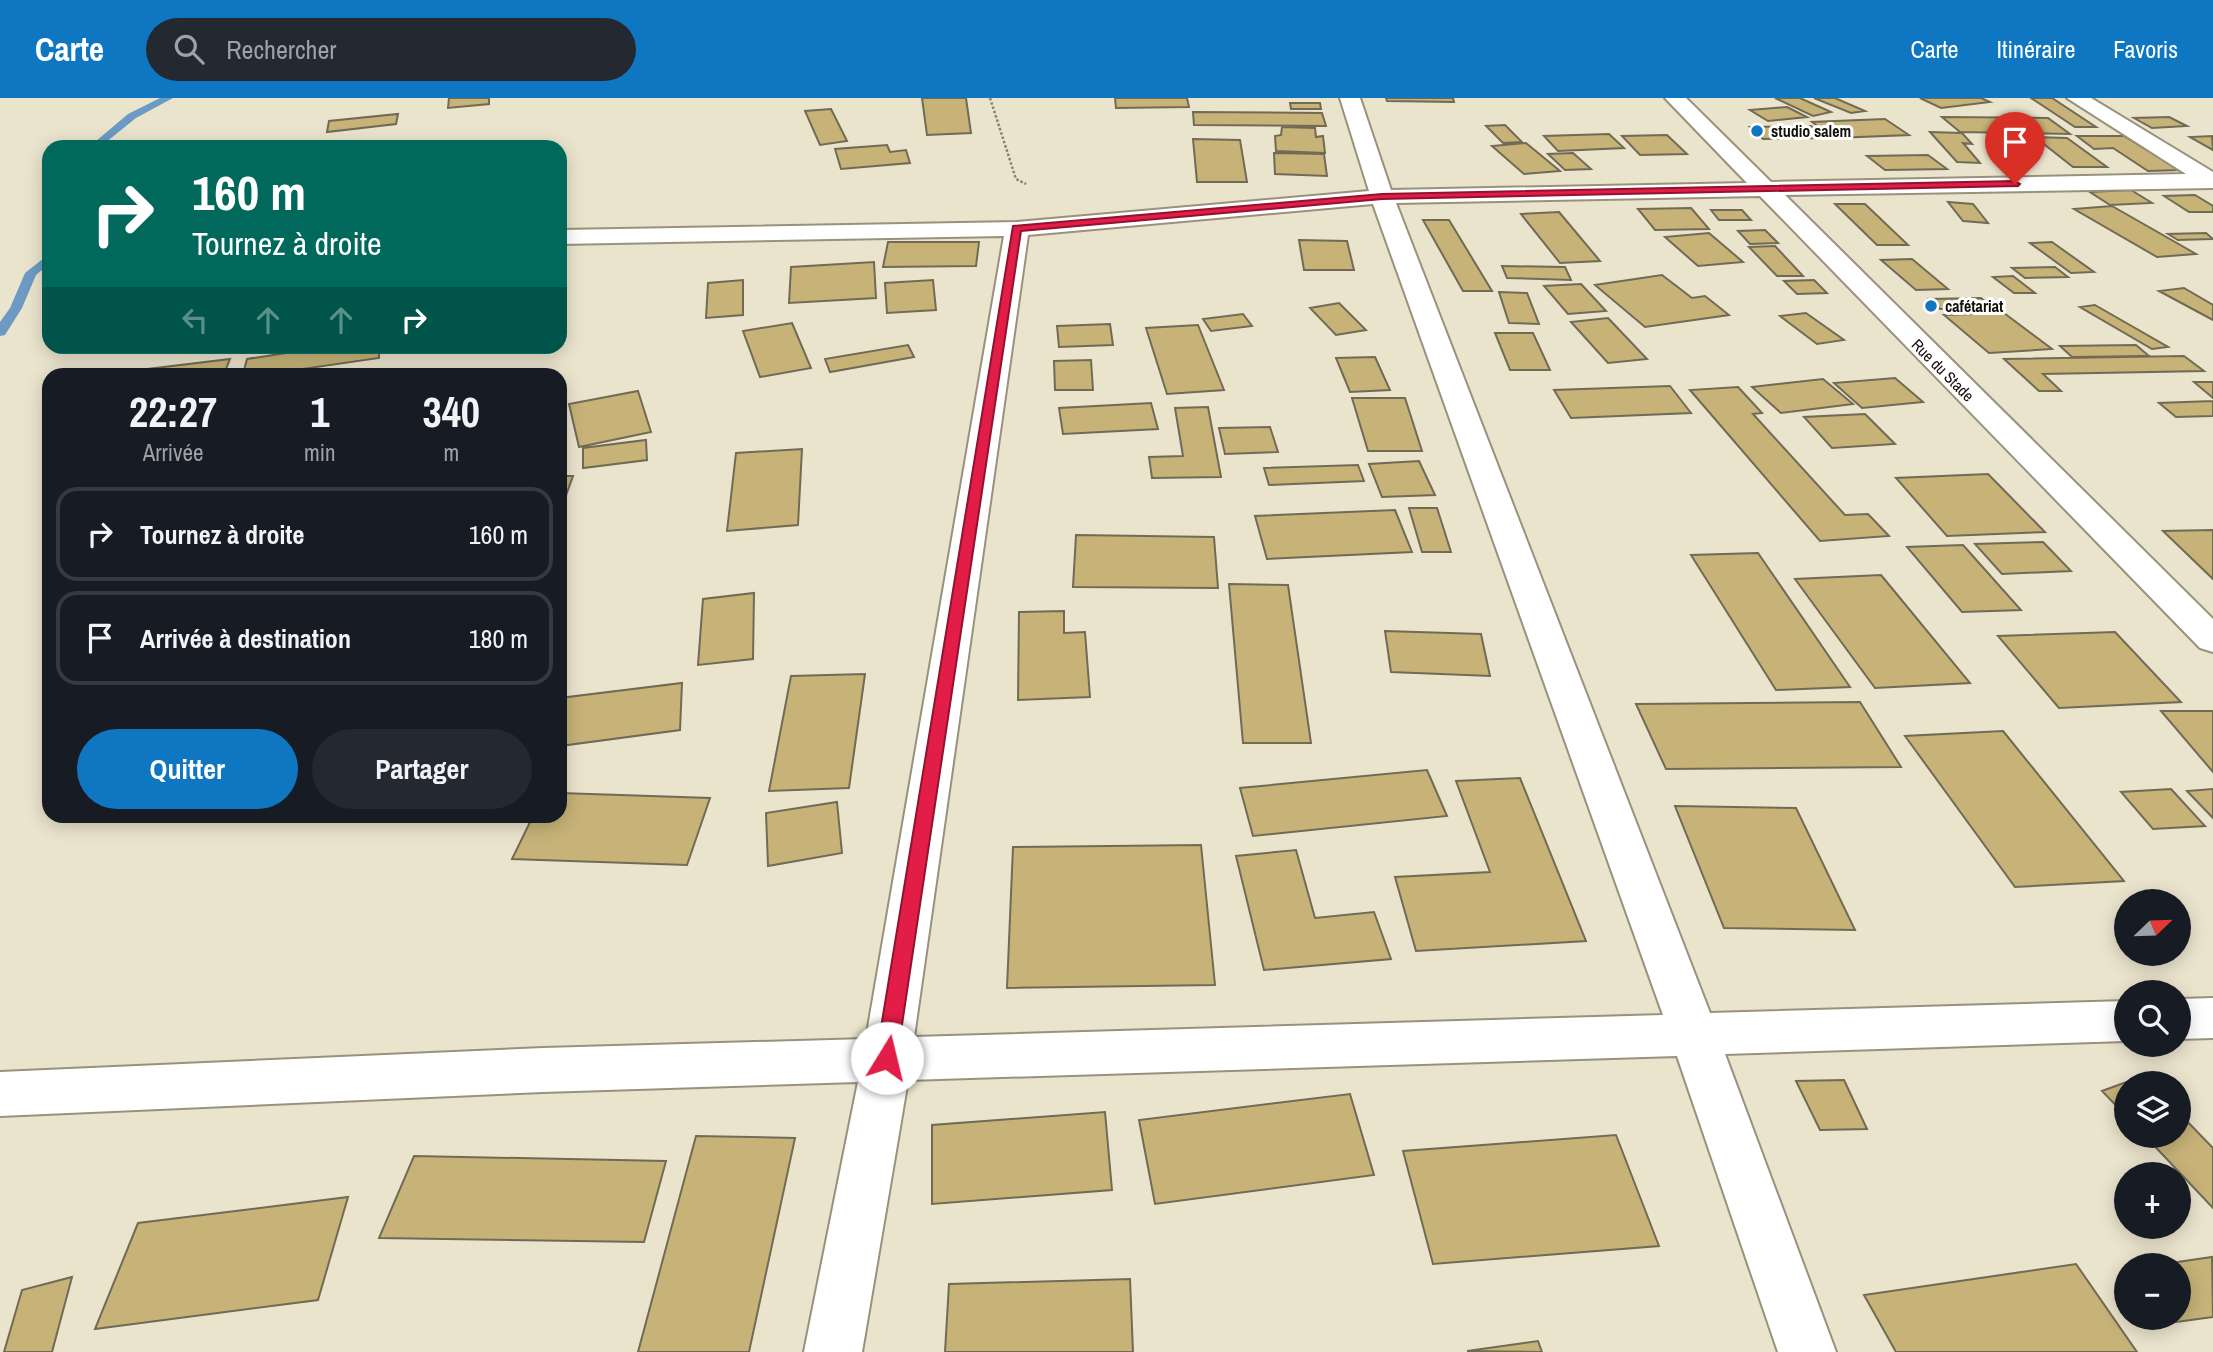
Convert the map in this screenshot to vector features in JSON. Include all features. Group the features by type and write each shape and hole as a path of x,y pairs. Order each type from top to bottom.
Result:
{"street":[{"path":"1350,98 1382,197 1694,1034 1807,1352"},
{"name":"Rue du Stade","path":"1675,98 1763,190 2213,640"},
{"path":"2077,98 2212,180"},
{"path":"567,237 1017,229 1382,197 2212,180"},
{"path":"833,1352 887,1058 1017,229"},
{"path":"2191,1019 2213,1018"},
{"path":"0,1094 887,1058 2114,1021"}],"path":[{"path":"990,98 1016,179 1070,201 1072,224"}],"building":[{"path":"449,98 489,98 489,104 448,108"},
{"path":"922,98 966,98 971,133 927,135"},
{"path":"1115,98 1187,98 1189,107 1116,108"},
{"path":"1386,98 1453,98 1454,102 1387,101"},
{"path":"1775,98 1800,98 1831,112 1813,116"},
{"path":"1814,98 1835,98 1865,111 1851,113"},
{"path":"1920,98 1981,98 1990,102 1941,108"},
{"path":"2031,98 2052,98 2096,127 2075,127"},
{"path":"1290,103 1320,103 1321,109 1291,109"},
{"path":"1787,107 1807,117 1768,121 1750,110"},
{"path":"831,109 847,141 820,145 805,111"},
{"path":"1193,112 1322,113 1326,126 1194,125"},
{"path":"398,114 396,124 327,132 329,121"},
{"path":"1942,117 2048,118 2070,134 1960,132"},
{"path":"2169,117 2187,126 2152,128 2134,118"},
{"path":"1885,119 1909,135 1834,138 1812,122"},
{"path":"1505,125 1522,142 1503,143 1486,126"},
{"path":"1811,126 1825,138 1763,139 1750,127"},
{"path":"1282,127 1315,128 1316,137 1323,136 1325,153 1276,151 1275,136 1281,135"},
{"path":"1930,132 1962,133 1972,144 1963,143 1980,163 1957,162"},
{"path":"1609,134 1624,148 1558,151 1544,136"},
{"path":"1667,135 1687,154 1640,155 1622,136"},
{"path":"2077,136 2124,136 2179,170 2148,171 2113,148 2094,149"},
{"path":"2212,136 2213,150 2190,137"},
{"path":"2035,137 2067,138 2107,167 2073,167"},
{"path":"1193,139 1240,140 1247,182 1197,182"},
{"path":"1526,143 1560,171 1524,174 1492,146"},
{"path":"887,145 890,152 906,150 910,163 841,169 835,149"},
{"path":"1274,153 1324,154 1327,176 1275,174"},
{"path":"1573,153 1591,169 1565,170 1548,154"},
{"path":"1928,155 1947,169 1885,170 1867,156"},
{"path":"2131,190 2152,203 2110,205 2090,192"},
{"path":"2195,195 2213,206 2213,212 2189,212 2164,196"},
{"path":"1948,202 1973,204 1988,223 1963,221"},
{"path":"1835,204 1865,204 1908,245 1877,245"},
{"path":"2112,206 2196,254 2157,257 2074,209"},
{"path":"1691,208 1709,229 1655,230 1638,209"},
{"path":"1711,210 1742,210 1751,220 1719,220"},
{"path":"1559,212 1600,261 1560,263 1521,214"},
{"path":"1423,220 1449,220 1492,291 1463,291"},
{"path":"1765,230 1778,243 1750,244 1738,231"},
{"path":"1709,233 1743,262 1698,266 1665,237"},
{"path":"2206,233 2213,239 2178,240 2168,234"},
{"path":"1299,240 1347,241 1354,270 1304,270"},
{"path":"888,242 979,242 976,266 883,267"},
{"path":"2052,242 2094,272 2071,273 2030,243"},
{"path":"1775,246 1803,276 1777,276 1749,247"},
{"path":"1912,259 1948,289 1916,290 1881,260"},
{"path":"874,262 876,298 789,303 791,267"},
{"path":"1502,266 1565,267 1571,280 1507,278"},
{"path":"2055,267 2068,277 2025,278 2012,268"},
{"path":"1662,275 1692,298 1705,296 1729,315 1645,327 1595,285"},
{"path":"2013,276 2035,293 2014,293 1993,277"},
{"path":"743,280 743,315 706,318 708,283"},
{"path":"933,280 936,310 887,313 885,283"},
{"path":"1814,280 1827,293 1797,294 1784,281"},
{"path":"1581,284 1606,311 1568,314 1544,286"},
{"path":"2184,288 2213,305 2213,320 2159,291"},
{"path":"1499,292 1527,293 1539,324 1509,323"},
{"path":"1981,298 1993,308 1940,309 1929,299"},
{"path":"1339,303 1366,330 1336,335 1310,308"},
{"path":"2095,305 2168,347 2152,349 2080,307"},
{"path":"1806,313 1844,340 1817,344 1780,316"},
{"path":"2004,313 2052,349 1989,353 1944,315"},
{"path":"1243,314 1252,326 1211,331 1203,319"},
{"path":"1608,318 1647,359 1608,363 1571,322"},
{"path":"792,323 811,368 760,377 743,331"},
{"path":"1110,324 1113,345 1059,347 1057,326"},
{"path":"1198,325 1224,390 1167,394 1146,328"},
{"path":"1495,333 1533,333 1550,370 1510,370"},
{"path":"908,345 914,357 830,372 825,359"},
{"path":"2136,345 2149,356 2072,357 2060,346"},
{"path":"280,354 379,354 379,358 310,368 245,368 247,359"},
{"path":"2184,356 2204,371 2043,374 2061,391 2039,391 2004,359"},
{"path":"1375,357 1390,390 1350,392 1336,358"},
{"path":"230,359 226,368 156,368"},
{"path":"1091,360 1093,390 1055,390 1054,361"},
{"path":"1895,378 1923,402 1862,408 1834,383"},
{"path":"1823,379 1853,404 1781,413 1752,387"},
{"path":"2194,382 2213,382 2213,398"},
{"path":"1670,386 1691,413 1571,418 1554,390"},
{"path":"1738,387 1762,413 1753,414 1845,515 1868,514 1889,536 1820,541 1690,390"},
{"path":"638,391 651,432 579,447 569,404"},
{"path":"1352,398 1405,398 1422,451 1368,451"},
{"path":"2213,401 2213,416 2176,417 2159,403"},
{"path":"1151,403 1158,429 1063,434 1059,408"},
{"path":"1208,407 1221,477 1152,478 1149,457 1183,456 1175,408"},
{"path":"1865,414 1895,444 1832,448 1804,417"},
{"path":"1270,427 1278,452 1225,454 1219,428"},
{"path":"646,440 647,460 583,468 583,448"},
{"path":"802,449 798,525 727,531 736,453"},
{"path":"1419,461 1435,495 1382,497 1369,464"},
{"path":"1358,465 1364,481 1269,485 1264,468"},
{"path":"1988,474 2045,532 1947,536 1896,478"},
{"path":"567,476 573,476 567,493"},
{"path":"1409,508 1437,508 1451,552 1422,552"},
{"path":"1395,510 1412,552 1267,559 1255,516"},
{"path":"2213,530 2213,579 2163,531"},
{"path":"1076,535 1214,537 1218,588 1073,587"},
{"path":"2043,542 2071,571 2002,574 1975,544"},
{"path":"1963,545 2021,610 1962,612 1907,547"},
{"path":"1758,553 1850,687 1776,690 1691,555"},
{"path":"1881,575 1970,683 1875,688 1795,579"},
{"path":"1229,584 1288,585 1311,743 1243,743"},
{"path":"754,593 753,659 698,665 703,599"},
{"path":"1064,611 1064,633 1085,632 1090,697 1018,700 1019,612"},
{"path":"1385,631 1481,634 1490,676 1391,672"},
{"path":"2115,632 2181,702 2059,708 1998,636"},
{"path":"865,674 849,788 769,791 791,676"},
{"path":"682,683 680,730 567,745 567,697"},
{"path":"1860,702 1901,767 1666,769 1636,704"},
{"path":"2161,711 2213,711 2213,772"},
{"path":"2003,731 2124,881 2015,887 1905,736"},
{"path":"1427,770 1447,816 1253,836 1240,788"},
{"path":"1520,778 1586,941 1416,951 1395,877 1490,872 1456,781"},
{"path":"2171,789 2205,826 2153,829 2121,792"},
{"path":"2213,789 2213,818 2187,791"},
{"path":"567,793 710,798 687,865 512,859 530,823 567,823"},
{"path":"837,802 842,853 768,866 766,813"},
{"path":"1675,806 1796,808 1855,930 1724,928"},
{"path":"1201,845 1215,985 1007,988 1013,847"},
{"path":"1296,850 1315,918 1374,912 1391,959 1264,970 1236,856"},
{"path":"1844,1080 1867,1129 1820,1130 1796,1081"},
{"path":"2114,1087 2114,1104 2102,1091"},
{"path":"1350,1094 1374,1175 1155,1204 1139,1120"},
{"path":"1105,1112 1112,1190 932,1204 932,1125"},
{"path":"2191,1125 2213,1148 2213,1208 2191,1185 2191,1162 2170,1162 2156,1148 2191,1148"},
{"path":"1616,1135 1659,1246 1433,1264 1403,1151"},
{"path":"696,1136 795,1138 749,1352 638,1352"},
{"path":"414,1156 666,1161 644,1242 379,1238"},
{"path":"348,1197 318,1300 95,1329 138,1223"},
{"path":"2212,1257 2213,1317 2191,1320 2191,1260"},
{"path":"2076,1264 2114,1319 2114,1330 2122,1330 2137,1352 1896,1352 1864,1295"},
{"path":"72,1277 52,1352 4,1352 22,1290"},
{"path":"1130,1279 1133,1352 945,1352 949,1284"},
{"path":"1538,1341 1542,1352 1467,1351"}],"waterway":[{"path":"103,140 132,116 168,98"},
{"path":"0,332 16,308 31,273 42,264"}],"place":[{"name":"studio salem","path":"1757,131"},
{"name":"cafétariat","path":"1931,306"}],"route":[{"path":"887,1058 1017,229 1382,197 2015,184"}]}
